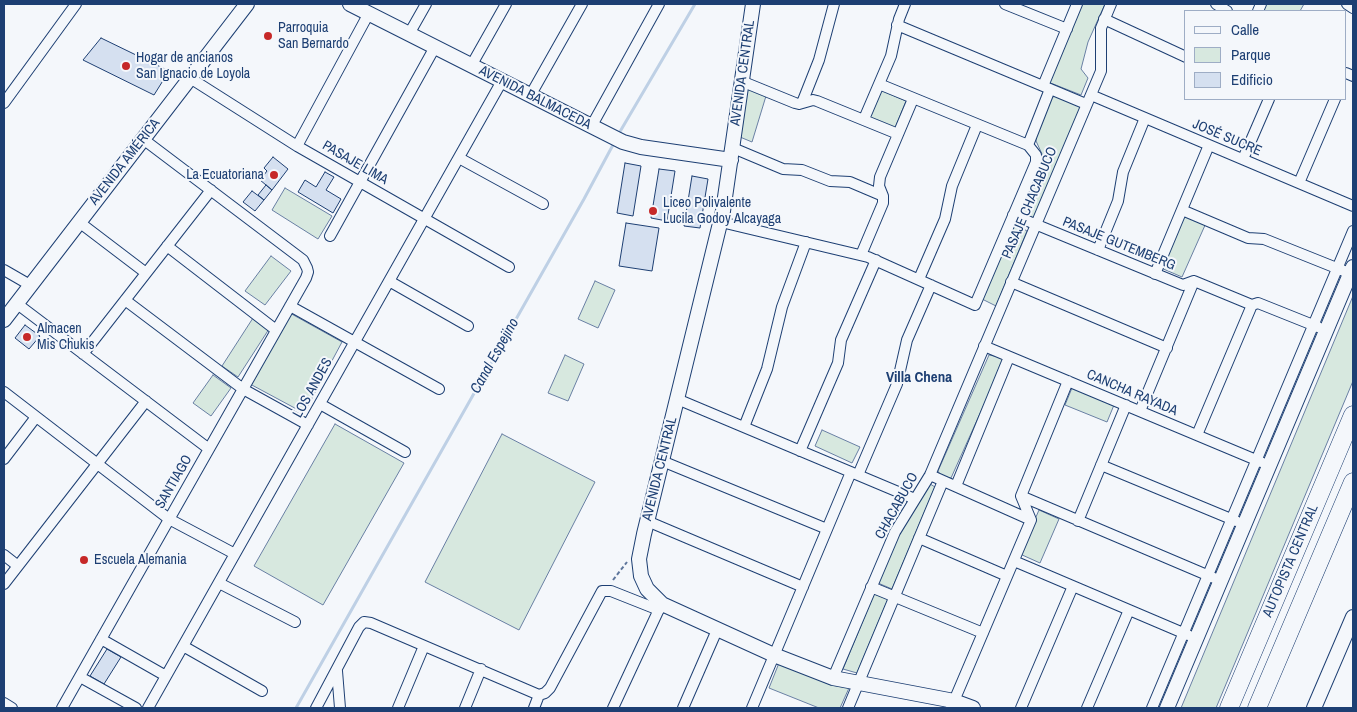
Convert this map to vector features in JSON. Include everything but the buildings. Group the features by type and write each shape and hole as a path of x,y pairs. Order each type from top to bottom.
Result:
{"highway":[{"name":"AUTOPISTA CENTRAL","path":"1229,708 1353,415"},
{"name":"AUTOPISTA CENTRAL","path":"1257,708 1353,482"}],"street":[{"path":"4,103 76,4"},
{"name":"AVENIDA AMÉRICA","path":"4,320 247,4"},
{"name":"AVENIDA BALMACEDA","path":"350,4 623,142 641,147 732,154"},
{"path":"409,34 426,4"},
{"path":"471,66 506,4"},
{"path":"530,96 582,4"},
{"path":"591,127 657,4"},
{"name":"AVENIDA CENTRAL","path":"753,4 721,222 647,521 640,551 640,569 647,589 660,607 774,655 833,678 974,708"},
{"path":"802,103 819,60 834,4"},
{"path":"864,119 894,48 897,24 904,4"},
{"path":"1005,4 1067,30"},
{"name":"PASAJE CHACABUCO","path":"931,285 975,305 1036,158 1034,152 1028,146 1046,87 1077,4"},
{"path":"1110,4 1104,19 1184,57"},
{"path":"1347,4 1353,8"},
{"path":"297,146 369,13"},
{"name":"PASAJE CHACABUCO","path":"984,346 1101,71 1101,28 1104,19"},
{"name":"JOSÉ SUCRE","path":"897,24 1046,87 1145,118 1353,206"},
{"path":"330,236 435,47"},
{"name":"PASAJE LIMA","path":"190,78 297,146 509,267"},
{"name":"LOS ANDES","path":"148,708 502,81"},
{"path":"741,81 795,103 817,101 898,134"},
{"path":"879,84 1028,146"},
{"path":"862,255 882,208 883,196 879,181 913,98"},
{"path":"1243,159 1269,100"},
{"path":"1299,183 1335,100"},
{"path":"1098,250 1118,201 1123,172 1145,118"},
{"path":"919,280 945,219 952,186 977,125"},
{"path":"83,354 211,190 143,139"},
{"path":"1155,274 1209,145"},
{"path":"732,154 783,169 802,170 830,181 850,182 883,196"},
{"path":"459,158 543,204"},
{"name":"SANTIAGO","path":"62,708 306,278 308,268 303,260 211,190"},
{"path":"1182,210 1248,238 1264,239 1347,270"},
{"name":"PASAJE GUTEMBERG","path":"1013,215 1183,285 1194,282 1252,305 1258,303 1320,328"},
{"path":"79,222 146,273"},
{"path":"721,222 862,255 931,285 907,340 897,384 827,529 752,708"},
{"path":"1152,708 1183,633 1214,578 1320,328 1347,270 1353,231"},
{"path":"744,427 766,369 782,307 806,242"},
{"path":"167,246 276,330"},
{"path":"800,451 838,363 841,340 876,260"},
{"path":"4,270 30,285"},
{"path":"389,281 468,326"},
{"path":"1011,282 1167,348"},
{"path":"1140,411 1194,282"},
{"path":"125,300 243,389 308,424"},
{"path":"16,303 209,449"},
{"path":"1197,435 1252,305"},
{"path":"290,306 439,389"},
{"name":"CANCHA RAYADA","path":"984,346 1263,463"},
{"name":"CHACABUCO","path":"833,678 895,532 930,475 984,346"},
{"path":"956,486 1009,357"},
{"path":"953,705 1031,520 1021,496 1068,381"},
{"path":"4,392 169,519 235,554"},
{"path":"677,399 915,499"},
{"path":"4,584 146,401"},
{"path":"320,404 405,452"},
{"path":"1078,521 1126,406"},
{"path":"4,459 36,417"},
{"path":"662,461 827,529"},
{"path":"1101,465 1238,522"},
{"path":"930,475 1031,520"},
{"name":"CHACABUCO","path":"848,708 943,481"},
{"path":"1021,496 1214,578"},
{"path":"647,521 803,586"},
{"path":"920,538 1007,576"},
{"path":"4,555 18,566"},
{"path":"1014,561 1196,638"},
{"path":"1167,708 1196,638 1214,578"},
{"path":"218,583 295,622"},
{"path":"1021,708 1073,586"},
{"path":"872,588 983,633"},
{"path":"316,708 361,624 364,622 371,623 539,695 545,693 550,688 599,594 605,590 660,607 613,708"},
{"path":"1087,708 1129,610"},
{"path":"1314,708 1353,617"},
{"path":"683,708 718,630"},
{"path":"101,639 166,676"},
{"path":"183,646 262,691"},
{"path":"398,708 424,646"},
{"path":"464,708 481,669"},
{"path":"336,671 340,708"},
{"path":"80,677 136,708"},
{"path":"534,708 539,695"},
{"path":"4,703 12,708"}],"path":[{"path":"605,590 630,558"}],"green space":[{"path":"1081,4 1105,4 1088,42 1081,69 1088,78 1081,95 1048,82"},
{"path":"1265,4 1304,4 1301,10 1262,10"},
{"path":"744,87 766,96 752,142 740,137"},
{"path":"881,90 906,101 895,128 869,117"},
{"path":"1057,96 1080,105 1081,110 1036,217 1033,218 1021,213 1021,210 1042,161 1042,154 1036,137 1052,97"},
{"path":"285,188 332,216 318,239 272,210"},
{"path":"1185,214 1206,223 1182,277 1161,268"},
{"path":"1015,224 1027,231 996,306 982,299"},
{"path":"271,256 291,271 265,305 245,291"},
{"path":"595,281 615,290 598,328 578,319"},
{"path":"1353,296 1353,381 1216,708 1181,708"},
{"path":"288,312 342,342 304,413 250,384"},
{"path":"253,318 269,329 238,377 222,366"},
{"path":"565,355 584,364 568,401 548,393"},
{"path":"989,355 1005,358 951,478 941,476 938,471"},
{"path":"213,375 231,388 211,416 193,403"},
{"path":"1072,388 1114,405 1107,422 1065,405"},
{"path":"335,424 404,463 323,605 254,566"},
{"path":"822,430 860,447 852,463 815,446"},
{"path":"502,434 595,482 519,630 425,582"},
{"path":"927,482 935,487 892,589 878,583 893,546"},
{"path":"1039,510 1059,519 1040,563 1020,554"},
{"path":"874,594 888,599 857,673 843,669"},
{"path":"779,663 831,685 849,688 840,708 819,708 769,688"}],"waterway":[{"name":"Canal Espejino","path":"618,135 695,4"},
{"name":"Canal Espejino","path":"296,708 614,143"}],"place":[{"name":"Parroquia San Bernardo","path":"268,36"},
{"name":"Hogar de ancianos San Ignacio de Loyola","path":"126,66"},
{"name":"La Ecuatoriana","path":"274,175"},
{"name":"Liceo Polivalente Lucila Godoy Alcayaga","path":"653,211"},
{"name":"Almacen Mis Chukis","path":"27,337"},
{"name":"Escuela Alemania","path":"84,560"}],"district":[{"name":"Villa Chena","path":"919,378"}]}
